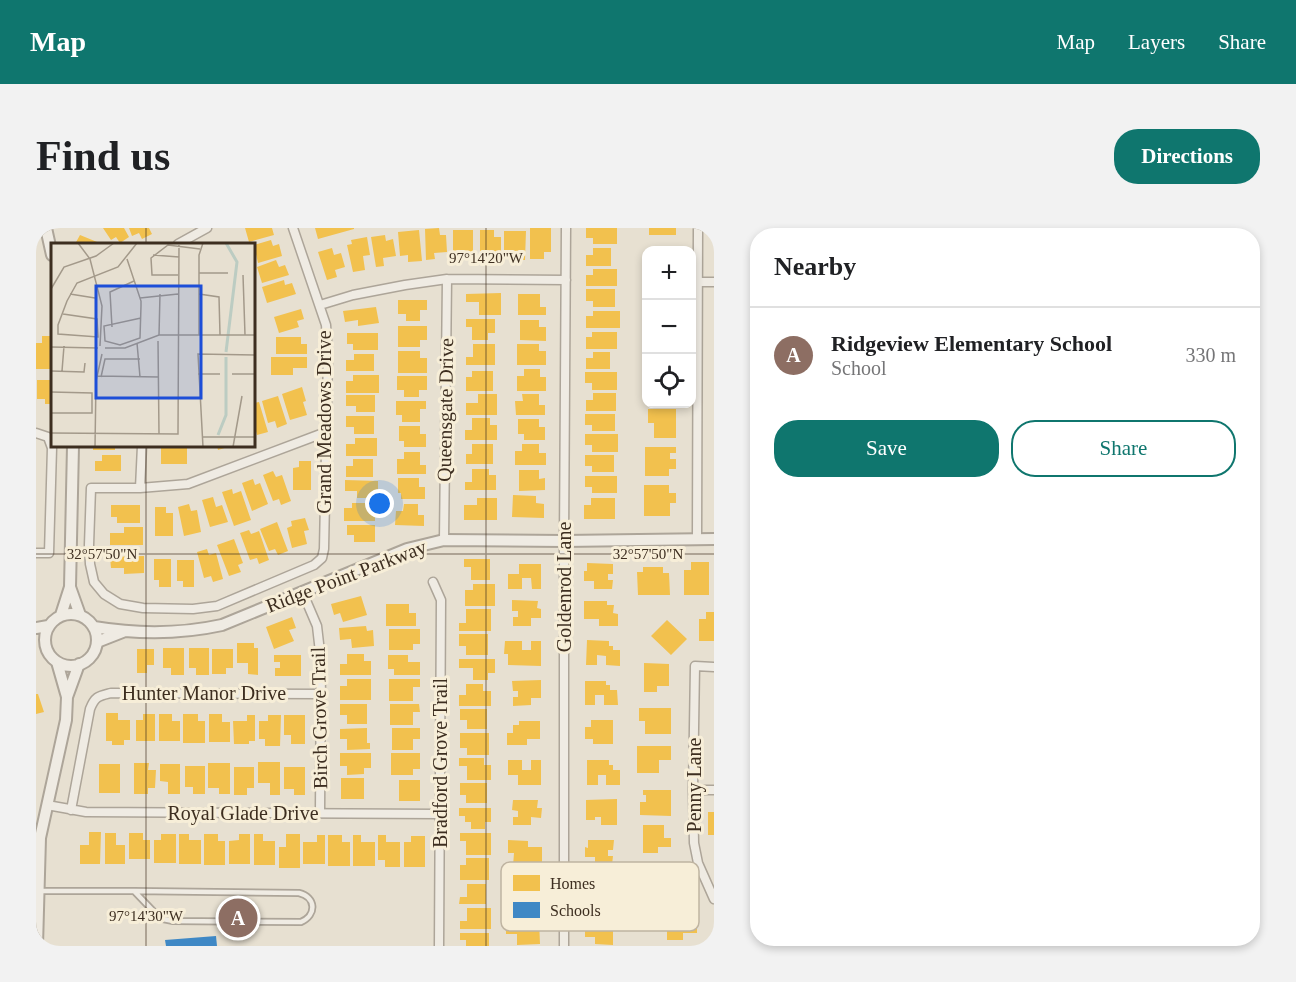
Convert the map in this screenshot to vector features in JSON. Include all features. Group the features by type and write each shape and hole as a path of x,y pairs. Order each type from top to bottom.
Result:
{"street":[{"path":"46,228 51,250"},
{"path":"180,243 207,228"},
{"name":"Grand Meadows Drive","path":"140,488 91,488 89,545 94,582 104,594 120,604 143,608 193,609 217,606 314,565 322,558 328,356 326,325 293,228"},
{"name":"Goldenrod Lane","path":"564,862 566,228"},
{"path":"697,539 698,228"},
{"path":"320,305 353,295 447,279 566,280"},
{"name":"Queensgate Drive","path":"444,540 447,279"},
{"path":"698,282 714,282"},
{"path":"142,447 140,488 188,484 326,432"},
{"path":"36,433 48,437 51,445"},
{"path":"36,553 49,553 52,447"},
{"path":"61,615 70,587 73,447"},
{"name":"Ridge Point Parkway","path":"125,631 199,630 222,625 407,549 444,540 714,540"},
{"name":"Bradford Grove Trail","path":"433,582 441,600 439,946"},
{"path":"70,587 80,615"},
{"name":"Birch Grove Trail","path":"302,591 317,626 321,661 320,813"},
{"path":"74,613 80,615 94,627 97,642 95,650 90,657 79,664 66,665 57,662 40,641 51,621 61,615 74,613"},
{"path":"36,628 48,626"},
{"path":"94,627 125,631"},
{"path":"97,642 125,631"},
{"path":"57,662 67,697"},
{"path":"37,946 39,838 66,720 67,697 79,664"},
{"name":"Penny Lane","path":"698,862 694,843 693,790 695,666 714,667"},
{"name":"Hunter Manor Drive","path":"70,810 90,709 99,696 111,693 320,694"},
{"path":"693,790 714,790"},
{"name":"Royal Glade Drive","path":"47,805 97,812 439,814"},
{"name":"Penny Lane","path":"699,865 714,899"}],"lane":[{"path":"38,891 134,891 299,893 310,898 312,909 307,920 301,922 167,920 158,915 134,891"}],"building: Homes":[{"path":"103,228 124,228 129,237 120,243 116,237 111,240"},
{"path":"129,228 149,228 152,234 142,239 139,233 132,236"},
{"path":"245,228 272,228 274,235 249,242"},
{"path":"315,228 354,228 354,229 318,239"},
{"path":"439,228 440,235 446,235 447,252 434,253 435,259 426,260 425,229"},
{"path":"530,228 551,228 551,252 544,252 544,259 530,259"},
{"path":"586,228 617,228 617,244 593,244 593,238 586,238"},
{"path":"649,228 676,228 676,235 649,235"},
{"path":"419,230 422,261 408,262 408,255 400,256 398,232"},
{"path":"453,230 473,230 473,252 460,252 460,258 453,258"},
{"path":"480,230 494,230 494,237 501,237 501,252 487,252 487,258 480,258"},
{"path":"504,231 526,231 525,260 516,260 516,252 504,252"},
{"path":"80,235 100,243 76,243"},
{"path":"385,235 386,241 393,239 396,256 383,258 384,266 376,267 371,237"},
{"path":"367,237 370,255 363,256 365,270 353,272 347,245 352,244 351,240"},
{"path":"271,240 273,246 279,244 282,256 258,263 255,245"},
{"path":"332,248 334,255 341,253 345,267 335,270 337,277 327,280 318,252"},
{"path":"593,248 611,248 611,266 586,266 586,255 593,255"},
{"path":"276,260 279,267 285,265 289,275 262,283 257,267"},
{"path":"593,269 617,269 617,286 586,286 586,275 593,275"},
{"path":"284,280 285,285 292,283 296,294 267,303 262,287"},
{"path":"586,289 615,289 615,307 593,307 593,301 586,301"},
{"path":"501,293 501,315 479,315 479,302 466,302 466,294"},
{"path":"518,294 540,294 540,307 546,307 546,315 518,315"},
{"path":"398,300 427,300 427,310 420,310 420,321 406,321 406,314 398,314"},
{"path":"376,307 379,323 358,326 358,320 345,322 343,311"},
{"path":"301,309 304,319 297,321 299,327 279,333 274,317"},
{"path":"593,311 620,311 620,328 586,328 586,316 593,316"},
{"path":"466,319 495,319 495,333 488,333 488,340 472,340 472,327 466,327"},
{"path":"520,320 539,320 539,327 546,327 546,341 520,340"},
{"path":"398,326 427,326 427,340 420,340 420,347 398,347"},
{"path":"592,332 617,332 617,349 586,349 586,337 592,337"},
{"path":"347,333 378,333 378,350 353,350 353,344 347,344"},
{"path":"42,336 51,336 51,369 36,369 36,343 42,343"},
{"path":"276,337 301,337 301,344 307,344 307,354 276,354"},
{"path":"473,344 495,344 495,365 466,365 466,357 473,357"},
{"path":"517,344 539,344 539,351 546,351 546,365 517,365"},
{"path":"398,351 420,351 420,358 427,358 427,373 398,373"},
{"path":"593,352 610,352 610,369 586,369 586,358 593,358"},
{"path":"354,354 374,354 374,371 346,371 346,360 354,360"},
{"path":"271,357 307,357 307,368 293,368 293,375 271,375"},
{"path":"524,369 540,369 540,377 546,377 546,391 517,391 517,376 524,376"},
{"path":"472,371 493,371 493,391 466,391 466,377 472,377"},
{"path":"585,372 617,372 617,390 592,390 592,383 585,383"},
{"path":"353,375 379,375 379,393 346,393 346,381 353,381"},
{"path":"397,376 427,376 427,390 419,390 419,397 404,397 404,390 397,390"},
{"path":"37,380 51,380 51,411 50,404 45,404 45,399 37,399"},
{"path":"302,387 307,415 290,420 282,394"},
{"path":"593,393 616,393 616,411 586,411 586,400 593,400"},
{"path":"478,394 497,394 497,415 466,415 466,403 478,403"},
{"path":"522,394 539,394 539,405 545,405 545,415 516,415 515,401 523,401"},
{"path":"346,395 375,395 375,412 356,412 356,406 346,406"},
{"path":"278,396 287,424 277,428 275,421 268,423 262,401"},
{"path":"396,401 426,401 426,409 420,409 420,422 402,422 402,415 396,415"},
{"path":"259,402 268,432 257,435 255,428 255,403"},
{"path":"648,409 676,409 676,438 654,438 654,423 648,423"},
{"path":"585,414 615,414 615,431 592,431 592,425 585,425"},
{"path":"346,416 374,416 374,434 354,434 354,427 346,427"},
{"path":"472,418 490,418 490,425 497,425 497,440 465,440 465,430 472,430"},
{"path":"518,419 539,419 539,427 545,427 545,440 524,440 524,434 518,434"},
{"path":"399,426 420,426 420,434 426,434 426,447 404,447 404,441 399,441"},
{"path":"585,434 618,434 618,452 592,452 592,445 585,445"},
{"path":"355,438 377,438 377,456 346,456 346,444 355,444"},
{"path":"472,444 493,444 493,464 466,464 466,454 472,454"},
{"path":"522,444 539,444 539,453 546,453 546,465 515,465 515,451 522,451"},
{"path":"93,447 115,447 115,450 93,450"},
{"path":"161,447 187,447 187,464 161,464"},
{"path":"645,447 676,447 676,453 670,453 670,459 676,459 676,469 669,469 669,476 645,476"},
{"path":"404,452 420,452 420,465 426,465 426,474 397,474 397,459 404,459"},
{"path":"102,455 121,455 121,471 95,471 95,461 102,461"},
{"path":"585,455 614,455 614,472 592,472 592,466 585,466"},
{"path":"353,459 373,459 373,477 346,477 346,466 353,466"},
{"path":"299,461 311,461 311,490 293,490 293,468 299,467"},
{"path":"472,469 489,469 489,475 496,475 496,490 465,490 465,482 472,482"},
{"path":"519,470 539,470 539,479 545,478 545,490 519,491"},
{"path":"273,471 276,477 282,475 291,501 281,505 279,499 273,501 263,475"},
{"path":"585,476 617,476 617,493 592,493 592,487 585,487"},
{"path":"398,478 419,478 419,487 425,487 425,499 401,499 401,493 398,493"},
{"path":"253,479 255,485 260,483 268,504 252,511 242,483"},
{"path":"345,480 378,481 378,498 357,498 357,491 345,491"},
{"path":"644,485 669,485 669,493 676,493 676,503 670,503 670,516 644,516"},
{"path":"232,489 233,494 241,491 251,520 234,526 222,492"},
{"path":"513,495 536,496 536,503 544,504 544,518 512,517"},
{"path":"213,497 216,507 222,505 228,522 210,527 202,500"},
{"path":"477,498 497,498 497,520 464,520 464,505 477,505"},
{"path":"591,498 615,498 615,519 584,519 584,505 591,505"},
{"path":"352,503 375,503 375,521 344,521 344,508 352,508"},
{"path":"189,504 191,511 197,510 201,532 184,536 178,507"},
{"path":"404,504 418,504 418,515 424,515 424,526 395,525 396,511 403,511"},
{"path":"111,505 140,505 140,523 117,523 117,517 111,517"},
{"path":"155,507 166,507 166,513 173,513 173,536 155,536"},
{"path":"305,518 309,530 304,531 307,544 292,548 287,528 292,526 291,521"},
{"path":"277,522 288,551 278,555 275,549 269,551 260,529"},
{"path":"347,525 375,525 375,542 354,542 354,535 347,535"},
{"path":"124,527 143,527 143,545 110,545 110,533 124,533"},
{"path":"249,530 251,534 259,531 269,560 259,564 257,558 250,560 240,533"},
{"path":"234,539 243,563 238,565 241,572 229,576 217,545"},
{"path":"207,549 209,555 216,553 223,579 213,582 211,576 204,578 197,552"},
{"path":"144,556 144,573 124,574 124,568 111,568 110,557"},
{"path":"154,559 171,559 171,587 159,587 159,580 154,580"},
{"path":"464,559 490,559 490,580 471,580 471,567 464,567"},
{"path":"177,560 194,560 194,587 183,587 183,581 177,581"},
{"path":"691,562 709,562 709,595 684,595 684,570 691,570"},
{"path":"587,563 613,564 613,574 608,574 608,580 613,580 612,589 594,589 594,581 584,581"},
{"path":"519,564 541,564 541,589 532,589 531,578 522,578 522,589 508,589 508,574 519,574"},
{"path":"643,567 663,567 663,573 669,573 670,595 638,595 637,572 643,572"},
{"path":"473,584 495,584 495,606 465,606 465,590 473,590"},
{"path":"361,596 367,615 343,622 340,613 334,615 331,604"},
{"path":"512,600 538,601 537,608 541,609 541,618 531,618 531,626 513,626 513,617 518,617 518,611 512,611"},
{"path":"584,601 607,601 607,605 614,605 613,613 618,614 618,626 599,626 599,619 584,619"},
{"path":"386,604 409,604 409,613 416,613 416,626 386,626"},
{"path":"466,609 491,609 491,631 459,631 459,623 466,623"},
{"path":"706,612 714,612 714,641 699,641 699,619 706,619"},
{"path":"292,617 296,628 289,630 294,641 274,649 266,627"},
{"path":"667,620 687,639 671,655 651,636"},
{"path":"366,626 367,631 373,630 374,646 352,648 351,639 340,640 339,628"},
{"path":"389,629 420,629 420,644 413,644 413,650 389,650"},
{"path":"459,634 488,634 488,655 466,655 466,646 459,646"},
{"path":"587,640 609,641 609,646 613,646 613,650 620,650 620,666 606,665 606,656 597,655 597,665 586,665"},
{"path":"505,641 522,641 522,650 531,650 531,641 541,641 541,666 508,665 508,654 504,654"},
{"path":"237,643 254,643 254,648 258,648 258,675 248,674 248,663 237,663"},
{"path":"163,648 184,648 184,675 171,675 171,668 163,668"},
{"path":"189,648 209,648 209,675 196,675 196,668 189,668"},
{"path":"137,649 154,649 154,665 147,665 147,673 137,673"},
{"path":"212,649 233,649 233,668 226,668 226,674 212,674"},
{"path":"347,654 364,654 364,661 371,661 371,675 340,675 340,664 347,664"},
{"path":"274,655 301,655 301,676 275,676 275,668 280,668 280,662 274,662"},
{"path":"388,655 408,655 408,662 420,662 420,675 394,675 394,669 388,669"},
{"path":"459,659 495,659 495,673 488,673 488,680 473,680 473,668 459,668"},
{"path":"644,663 669,664 669,686 657,686 657,692 644,692"},
{"path":"347,679 371,679 371,700 340,700 340,686 347,686"},
{"path":"389,679 420,679 420,687 413,687 413,701 389,701"},
{"path":"541,680 541,698 531,698 531,705 513,706 513,697 518,697 518,691 513,691 512,681"},
{"path":"585,681 606,681 606,685 610,685 610,690 617,690 618,705 604,705 604,695 595,695 595,705 585,705"},
{"path":"466,684 483,684 483,691 491,691 491,706 459,706 459,695 466,695"},
{"path":"36,694 38,694 44,712 36,714"},
{"path":"340,704 367,704 367,724 347,724 347,715 340,715"},
{"path":"390,704 419,704 420,712 413,712 413,725 390,725"},
{"path":"639,708 671,708 671,734 645,734 645,721 639,721"},
{"path":"460,709 487,709 487,729 467,729 467,720 460,720"},
{"path":"106,713 118,713 118,720 130,720 130,740 124,740 124,745 112,745 112,741 106,741"},
{"path":"143,714 155,714 155,741 136,741 136,720 143,720"},
{"path":"159,714 172,714 172,721 180,721 180,741 159,741"},
{"path":"183,714 198,714 198,721 205,721 205,743 183,743"},
{"path":"209,714 222,714 222,722 230,722 230,742 209,742"},
{"path":"247,715 255,715 255,741 249,741 249,744 234,744 233,721 247,721"},
{"path":"268,715 281,715 280,746 265,746 265,739 259,739 259,721 268,721"},
{"path":"284,715 305,715 305,744 291,744 291,735 284,735"},
{"path":"591,720 613,720 613,744 593,744 593,739 585,739 585,727 591,727"},
{"path":"519,721 540,721 540,739 527,739 527,745 507,745 507,733 513,733 513,725 519,725"},
{"path":"367,728 367,743 370,743 370,749 347,750 347,739 340,739 340,729"},
{"path":"392,728 420,728 420,739 413,739 413,750 392,750"},
{"path":"460,733 489,733 489,755 467,755 467,748 460,748"},
{"path":"637,746 671,746 671,760 659,760 659,773 637,773"},
{"path":"340,753 371,753 371,768 364,768 364,774 347,775 347,766 340,766"},
{"path":"391,753 420,753 420,769 413,769 413,775 391,775"},
{"path":"459,758 484,758 484,765 491,765 491,780 467,780 467,766 459,766"},
{"path":"508,760 522,760 522,770 531,770 531,760 541,760 541,785 518,785 518,775 508,775"},
{"path":"587,760 609,760 609,765 613,765 613,770 620,770 620,785 606,785 606,775 598,775 598,785 587,785"},
{"path":"258,762 280,762 280,795 270,795 270,783 258,783"},
{"path":"134,763 149,763 148,770 156,770 155,788 148,788 148,794 134,794"},
{"path":"208,763 230,763 230,794 219,794 219,788 208,788"},
{"path":"99,764 120,764 120,793 99,793"},
{"path":"160,764 180,764 180,794 168,794 168,782 160,781"},
{"path":"185,766 205,766 205,794 193,794 193,787 185,787"},
{"path":"234,767 254,767 254,788 247,788 247,795 234,795"},
{"path":"284,767 305,767 305,795 294,795 294,789 284,789"},
{"path":"341,778 364,778 364,799 341,799"},
{"path":"399,780 420,780 420,801 399,801"},
{"path":"460,783 487,783 487,803 466,803 466,795 460,795"},
{"path":"643,790 671,790 671,816 640,815 640,802 646,802"},
{"path":"617,799 617,825 601,825 601,817 586,820 586,800"},
{"path":"513,800 538,800 537,808 542,808 541,818 531,817 531,825 513,825 513,817 518,817 518,811 512,810"},
{"path":"459,808 491,808 491,822 485,822 485,829 471,829 471,822 465,822 465,816 459,816"},
{"path":"708,812 714,812 714,835 708,835"},
{"path":"643,825 664,825 664,838 671,838 671,847 658,847 658,853 643,853"},
{"path":"89,832 101,832 100,864 80,864 80,845 89,845"},
{"path":"105,833 116,833 116,845 125,845 125,864 105,864"},
{"path":"129,833 143,833 143,840 150,840 150,859 129,859"},
{"path":"460,833 491,833 491,855 466,855 466,841 460,841"},
{"path":"161,834 176,834 176,863 154,863 154,840 161,840"},
{"path":"179,834 189,834 189,840 201,840 201,864 179,864"},
{"path":"204,834 218,834 218,841 225,841 225,865 204,865"},
{"path":"239,834 250,834 250,864 229,864 229,841 239,840"},
{"path":"254,834 263,834 263,841 275,841 275,865 254,865"},
{"path":"286,834 300,834 300,868 279,868 279,847 286,847"},
{"path":"317,835 325,835 325,864 303,864 303,842 317,842"},
{"path":"328,835 342,835 342,842 350,842 350,866 328,866"},
{"path":"353,835 361,835 361,842 375,842 375,866 353,866"},
{"path":"378,835 386,835 386,842 400,842 400,867 385,867 385,860 378,860"},
{"path":"411,836 425,836 425,867 404,867 404,842 411,842"},
{"path":"508,840 528,841 528,847 542,847 542,862 513,862 514,853 508,853"},
{"path":"588,840 614,840 613,850 608,850 608,856 613,856 612,862 595,862 595,857 585,857 585,847 588,848"},
{"path":"466,858 489,858 489,880 460,880 460,865 466,865"},
{"path":"467,884 486,884 486,904 459,904 460,897 467,897"},
{"path":"467,908 491,908 491,929 460,929 460,921 467,921"},
{"path":"506,931 539,931 540,944 517,945 517,934 506,934"},
{"path":"585,931 613,931 613,945 595,944 595,937 585,937"},
{"path":"667,931 697,931 697,933 683,933 683,940 667,940"},
{"path":"460,933 489,933 489,946 466,946 466,940 460,940"}],"building: Schools":[{"path":"216,936 217,946 166,946 165,940"}],"place":[{"name":"Ridgeview Elementary School","path":"238,918"}]}
